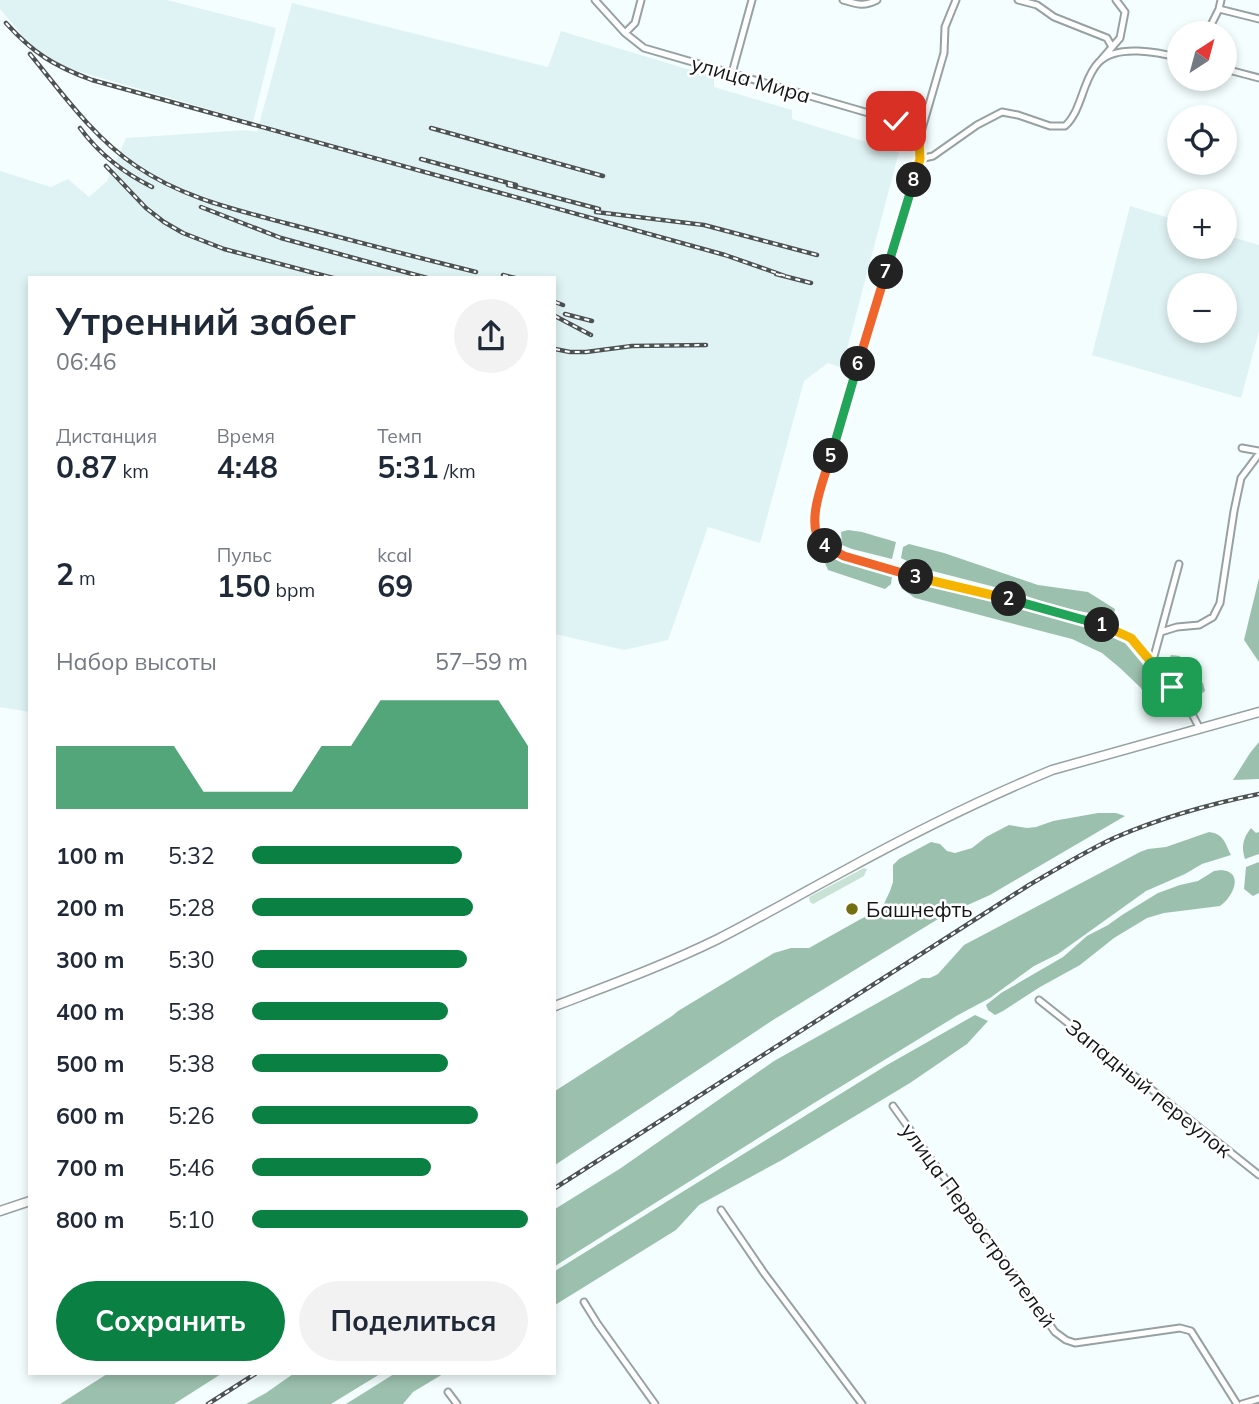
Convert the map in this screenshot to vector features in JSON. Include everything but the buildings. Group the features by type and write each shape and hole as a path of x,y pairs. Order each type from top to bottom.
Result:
{"main road":[{"path":"556,1006 652,969 718,939 843,871 1007,789 1052,771 1259,712"},
{"path":"0,1212 28,1201"}],"street":[{"name":"улица Мира","path":"595,0 625,33 644,48 896,121 919,139"},
{"path":"625,33 635,23 641,0"},
{"path":"732,73 752,0"},
{"path":"843,0 868,5 877,0"},
{"path":"957,0 945,27 944,53 919,139 920,159 816,504 814,527 818,541 831,551 888,570 1029,604 1096,623 1131,638 1181,698 1200,729"},
{"path":"1018,0 1037,5 1054,17 1107,38 1112,47"},
{"path":"920,159 933,156 977,125 1002,112 1050,126 1065,126 1072,119 1088,80 1099,62 1119,38 1125,12 1116,0"},
{"path":"1213,21 1221,0"},
{"path":"1219,9 1259,19"},
{"path":"1099,62 1116,53 1140,50 1167,54"},
{"path":"1237,72 1259,78"},
{"path":"1161,632 1199,625 1213,617 1220,603 1241,478 1259,452 1242,448"},
{"path":"1152,664 1179,564"},
{"name":"Западный переулок","path":"1039,1000 1259,1175"},
{"name":"улица Первостроителей","path":"893,1106 1055,1332 1075,1343 1180,1328 1191,1331 1240,1404"},
{"path":"721,1210 764,1273 862,1404"},
{"path":"584,1302 655,1404"},
{"path":"448,1392 457,1404"},
{"path":"1240,1404 1259,1399"}],"shaded area":[{"path":"0,0 167,0 276,28 253,122 67,68 26,40 0,9"},
{"path":"292,3 548,67 561,31 714,77 714,87 792,110 792,119 899,152 842,368 828,363 804,381 760,543 708,527 668,640 624,650 556,634 556,276 28,276 28,712 0,707 0,171 51,187 68,179 89,197 107,181 126,138 245,130 257,132"},
{"path":"1130,206 1167,217 1167,259 1237,259 1237,239 1259,245 1259,331 1241,398 1092,355"}],"green space":[{"path":"848,530 896,542 892,559 842,545 841,532"},
{"path":"909,544 1038,585 1088,592 1115,609 1113,618 1055,606 1018,593 921,568 901,558 903,547"},
{"path":"836,557 892,576 891,584 885,589 828,570 825,563"},
{"path":"1259,578 1259,662 1244,640"},
{"path":"905,580 1087,626 1125,643 1170,697 1171,703 1156,710 1140,687 1120,668 1102,653 1072,639 915,598 901,588"},
{"path":"1171,655 1180,656 1182,676 1203,683 1205,691 1192,701 1165,668"},
{"path":"1259,742 1259,779 1233,780 1250,753"},
{"path":"1098,813 1125,816 990,895 943,916 773,1020 556,1164 556,1090 678,1011 774,953 791,948 809,948 875,912 883,906 890,891 893,865 899,859 931,842 955,853 972,848 1009,825 1027,828"},
{"path":"1251,828 1256,833 1259,832 1259,854 1245,859 1244,843"},
{"path":"1209,832 1221,837 1231,855 1202,864 1146,891 1058,954 1034,966 990,998 814,1103 556,1265 556,1208 621,1168 774,1061 922,978 938,974 964,945 1140,852 1166,847"},
{"path":"1259,862 1259,893 1253,896 1244,889 1246,867"},
{"path":"864,868 867,869 864,876 813,904 810,902 809,897"},
{"path":"1221,870 1233,875 1235,880 1229,897 1220,906 1164,913 1147,918 1114,938 1080,965 1003,1011 995,1015 988,1010 986,1005 1001,993 1063,957 1087,936 1158,893 1198,881 1214,871"},
{"path":"975,1015 988,1021 967,1044 910,1083 782,1160 699,1205 676,1230 556,1304 556,1270 887,1065"},
{"path":"105,1375 219,1375 174,1404 60,1404"},
{"path":"292,1375 378,1375 331,1404 246,1404"},
{"path":"392,1375 441,1375 413,1392 403,1404 346,1404"}],"railway":[{"path":"6,23 25,43 45,57 92,80 725,255 785,276"},
{"path":"30,54 79,114 106,142 136,166 171,186 246,213 476,272"},
{"path":"80,128 113,162 152,187"},
{"path":"431,128 603,176"},
{"path":"421,159 516,185"},
{"path":"106,166 146,208 183,233 224,249 325,276"},
{"path":"508,185 599,209"},
{"path":"201,207 281,238 420,276"},
{"path":"596,212 704,225 817,255"},
{"path":"776,274 811,283"},
{"path":"503,275 507,276"},
{"path":"556,302 563,305"},
{"path":"565,314 592,321"},
{"path":"556,317 591,335"},
{"path":"556,349 586,352 632,346 706,345"},
{"path":"556,1187 1029,885 1081,855 1114,838 1167,818 1259,794"},
{"path":"208,1404 253,1375"}],"place":[{"name":"Башнефть","path":"852,909"}],"route":[{"path":"896,121 919,139 920,159 816,504 814,527 818,541 831,551 899,573 1096,623 1131,638 1172,687"}]}
